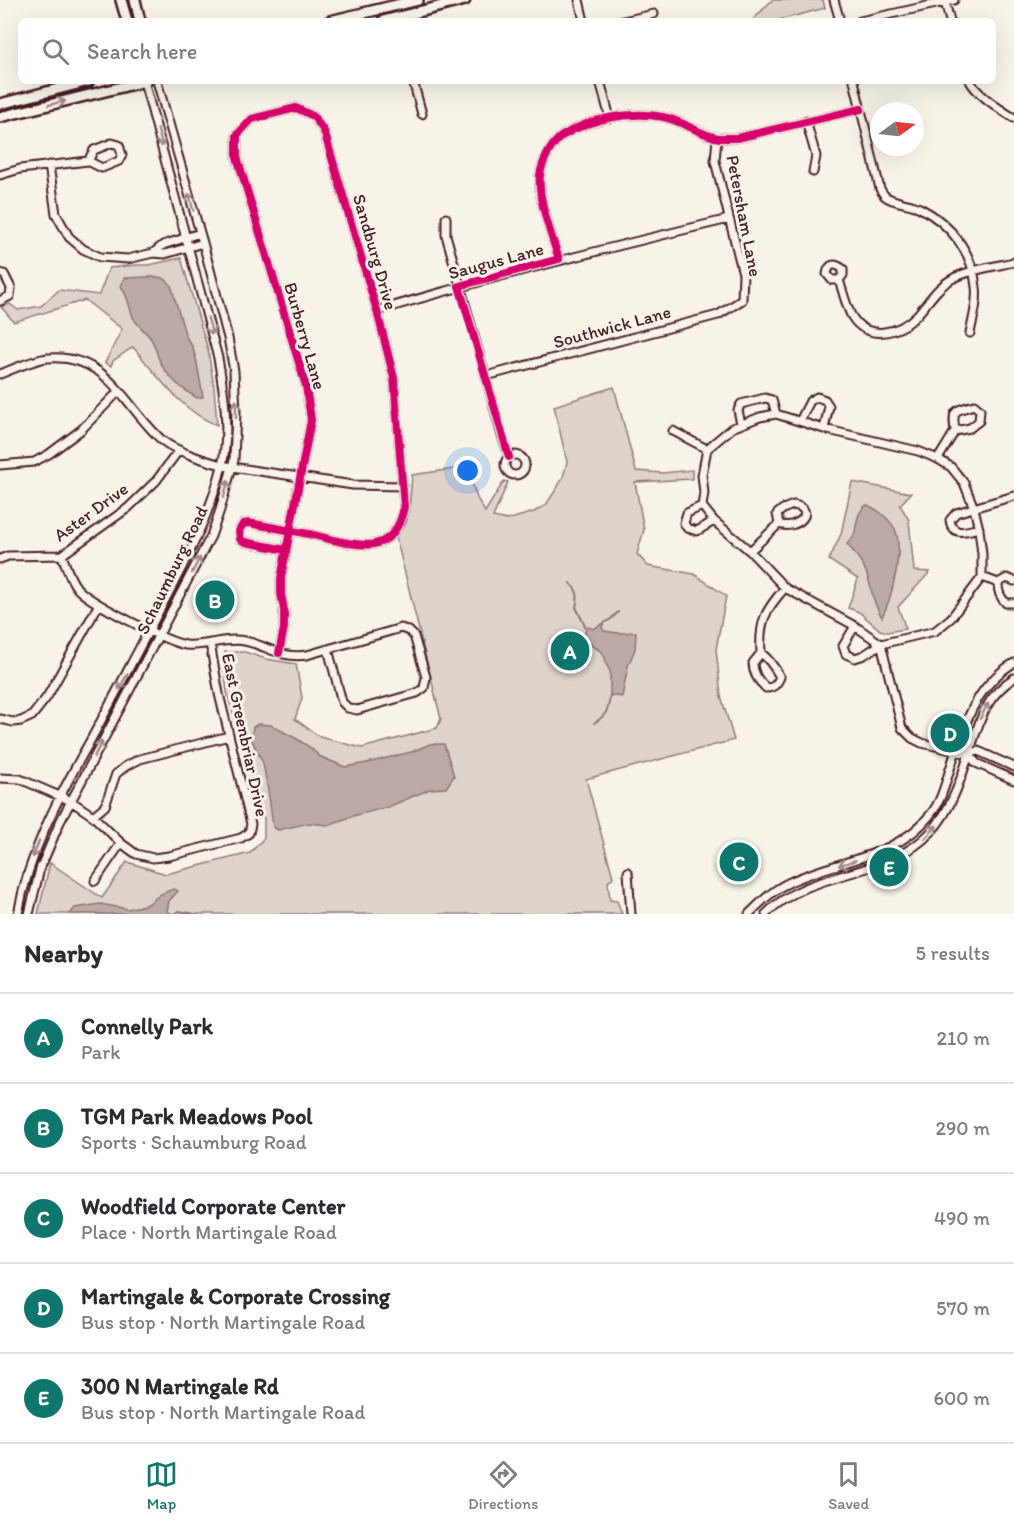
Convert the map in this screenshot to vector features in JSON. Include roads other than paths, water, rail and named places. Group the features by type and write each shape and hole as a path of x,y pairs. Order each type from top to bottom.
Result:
{"main road":[{"path":"121,0 126,18"},
{"path":"135,0 139,18"},
{"path":"343,18 418,0"},
{"path":"400,18 465,0"},
{"path":"0,104 77,84"},
{"path":"0,117 133,84"}],"street":[{"path":"579,0 583,18"},
{"path":"834,0 839,18"},
{"path":"873,18 954,0"},
{"path":"945,2 949,18"},
{"path":"392,7 396,18"},
{"path":"636,18 654,14"},
{"name":"Schaumburg Road","path":"18,914 32,858 60,796 129,670 199,532 222,465 225,402 222,379 146,84"},
{"name":"Schaumburg Road","path":"29,914 40,869 60,822 211,536 234,460 236,412 234,371 228,338 158,84"},
{"path":"414,84 422,114"},
{"path":"601,84 610,118"},
{"path":"855,84 880,189 886,197 919,208 946,225 963,247 976,286 970,333"},
{"path":"972,84 998,108 1014,118"},
{"name":"Sandburg Drive","path":"237,135 252,119 296,108 313,116 324,131 377,311 394,378 404,507 401,520 394,532 379,543 367,545 289,530"},
{"path":"559,260 541,194 540,175 548,153 560,137 582,126 610,118 639,114 666,117 717,138 737,138 861,109"},
{"path":"806,121 816,156 813,172"},
{"name":"Burberry Lane","path":"237,135 237,157 306,386 311,420 281,578 284,628 279,653"},
{"name":"Petersham Lane","path":"717,138 715,161 743,274 742,300"},
{"path":"0,175 20,169 88,161 102,168 119,161 122,155 119,145 112,143 94,150 88,161"},
{"path":"49,165 56,214 69,237 83,249 100,257 128,259 153,253 165,254 203,243"},
{"path":"446,218 446,235 459,286 509,457"},
{"name":"Saugus Lane","path":"377,311 459,286 729,219"},
{"path":"153,253 163,245 200,233"},
{"path":"839,280 851,315 857,324 870,332 889,332 906,326 952,278 1014,262"},
{"path":"0,273 4,274 11,288 10,296 0,301"},
{"name":"Southwick Lane","path":"486,376 718,315 742,300"},
{"path":"0,374 46,358 70,358 92,366 106,376 150,428 165,443 179,450 232,467 353,484 403,486"},
{"path":"0,465 34,462 49,454 81,430 119,391"},
{"path":"800,421 810,401 817,397 825,400 829,406 824,429"},
{"path":"741,424 738,410 741,404 765,398 772,400 776,414"},
{"path":"938,459 955,431 953,418 957,410 974,405 978,407 979,421 970,428 955,431"},
{"path":"855,626 843,645 846,654 855,658 881,644 935,631 951,618 982,577 979,528 964,483 951,467 918,451 824,429 776,414 760,417 732,428 706,448 702,475 704,493 702,506 714,521 750,552 785,588 855,626 881,644 902,728 912,738 922,743 969,754 978,751 1014,767"},
{"path":"674,431 706,448"},
{"name":"Aster Drive","path":"0,559 8,556 62,555 128,508 156,482 179,450"},
{"path":"979,528 957,532 953,529 950,520 956,513 1014,496"},
{"path":"702,506 687,513 684,523 687,528 697,531 714,521"},
{"path":"286,550 245,542 240,538 239,531 243,524 249,523 289,530"},
{"path":"750,552 779,524"},
{"path":"62,555 69,575 79,590 99,604 173,642 187,645 246,641 294,657 401,628 414,636 426,677 424,688 417,693 357,710 348,708 342,702 328,649"},
{"path":"982,577 998,584"},
{"path":"998,584 1007,578 1014,581"},
{"path":"998,584 998,590 1006,603 1014,603"},
{"path":"761,653 776,669 780,677 777,683 770,688 766,688 756,678 753,663 761,653 761,629 767,610 785,588"},
{"path":"0,719 13,722 32,716 47,697 99,604"},
{"name":"East Greenbriar Drive","path":"121,843 136,854 153,858 241,838 249,833 251,824 219,694 210,643"},
{"path":"749,914 774,891 788,883 890,848 914,832 931,815 939,801 966,721 981,693 1000,673 1014,663"},
{"path":"766,914 781,901 794,894 892,860 923,840 942,819 952,800 977,726 986,707 1007,682 1014,678"},
{"path":"93,816 105,806 116,774 126,766 140,759 229,736"},
{"path":"969,754 976,763 1014,780"},
{"path":"0,778 20,779 71,801 93,816 121,843 95,881"},
{"path":"628,872 631,914"}],"waterway":[{"path":"570,583 576,591 578,597 576,607 586,628"},
{"path":"604,623 618,612"},
{"path":"594,723 606,712 610,695"},
{"path":"174,914 179,911 195,914"}],"place":[{"name":"TGM Park Meadows Pool","path":"215,600"},
{"name":"Connelly Park","path":"570,651"},
{"name":"Martingale & Corporate Crossing","path":"950,733"},
{"name":"Woodfield Corporate Center","path":"739,862"},
{"name":"300 N Martingale Rd","path":"889,867"}]}
